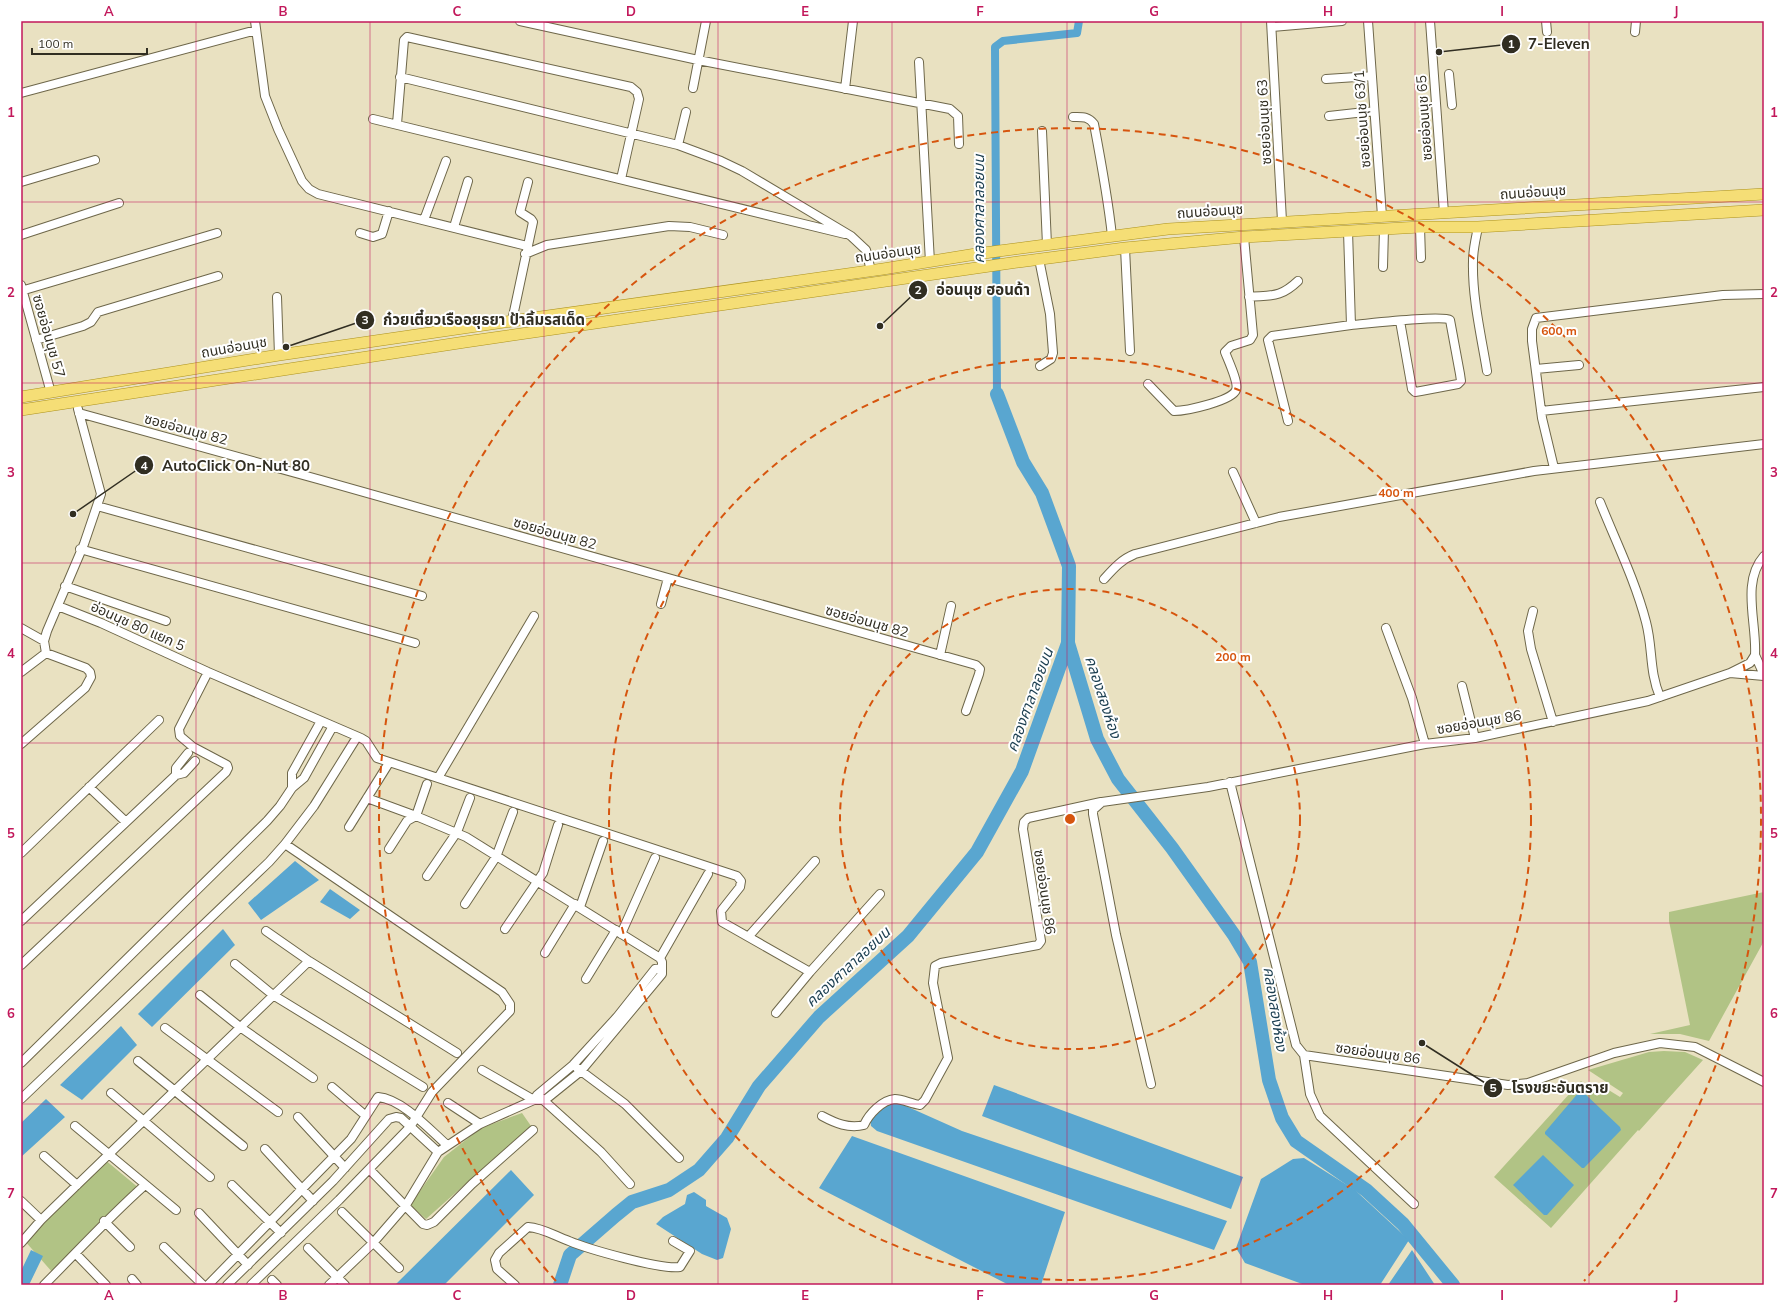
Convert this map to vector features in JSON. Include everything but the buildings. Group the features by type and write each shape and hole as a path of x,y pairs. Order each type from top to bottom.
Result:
{"main road":[{"name":"ถนนอ่อนนุช","path":"21,397 279,355 463,328 871,271 976,254 1181,227 1444,213 1618,201 1764,194"},
{"path":"1618,201 1619,218"},
{"name":"ถนนอ่อนนุช","path":"21,410 78,408 465,342 979,269 1039,259 1125,248 1348,231 1420,227 1478,227 1764,210"},
{"path":"1444,213 1445,227"},
{"path":"463,328 465,342"}],"street":[{"path":"255,21 265,96 278,129 302,181 309,189 318,194 454,227 526,250 547,245 669,226 690,227 723,235"},
{"path":"520,21 698,60 950,109 955,111 958,116 959,144"},
{"path":"693,88 706,21"},
{"path":"845,89 853,21"},
{"path":"1272,24 1342,21"},
{"name":"ซอยอ่อนนุช 63/1","path":"1368,21 1382,216"},
{"name":"ซอยอ่อนนุช 65","path":"1430,21 1444,213"},
{"path":"1546,21 1547,32"},
{"path":"1635,32 1636,21"},
{"name":"ซอยอ่อนนุช 63","path":"1272,24 1282,221"},
{"path":"21,93 256,30"},
{"path":"397,124 404,40 407,37 413,37 631,87 637,92 639,99 621,179"},
{"path":"919,62 920,103 930,262"},
{"path":"1449,74 1452,105"},
{"path":"1326,79 1372,76"},
{"path":"400,77 678,145 721,161 742,171 852,236 866,250 871,271"},
{"path":"1435,92 1450,91"},
{"path":"1329,116 1374,111"},
{"path":"678,145 686,112"},
{"path":"1074,117 1086,117 1094,124 1103,179 1108,195 1112,236"},
{"path":"372,119 852,236"},
{"path":"1042,131 1047,245"},
{"path":"21,182 95,160"},
{"path":"424,220 446,161"},
{"path":"454,227 468,181"},
{"path":"512,321 533,222 520,212 528,182"},
{"path":"21,235 119,203"},
{"path":"360,233 372,237 382,234 389,211"},
{"path":"1420,227 1421,258"},
{"path":"1478,227 1473,254 1473,270 1487,371"},
{"path":"1383,267 1384,229"},
{"path":"1348,231 1351,325"},
{"path":"22,289 217,233"},
{"path":"1148,384 1174,411 1183,411 1230,398 1236,390 1237,384 1225,352 1231,346 1250,340 1252,335 1244,238"},
{"path":"1125,248 1130,351"},
{"path":"1039,259 1050,314 1053,353 1051,359 1040,366"},
{"path":"36,340 88,324 98,312 218,276"},
{"path":"1249,297 1280,295 1286,292 1298,281"},
{"name":"ซอยอ่อนนุช 57","path":"22,289 51,393"},
{"path":"1554,468 1541,411 1532,329 1536,318 1722,295 1764,294"},
{"path":"277,296 279,355"},
{"path":"1288,421 1268,340 1272,336 1351,325 1400,321 1439,318 1447,318 1450,320 1461,381 1458,384 1421,392 1415,392 1412,389 1400,321"},
{"path":"1536,369 1579,365"},
{"path":"1541,411 1764,387"},
{"path":"46,653 44,641 101,494 100,485 78,408"},
{"name":"ซอยอ่อนนุช 82","path":"78,408 976,665 980,670 966,711"},
{"path":"1104,579 1116,565 1135,554 1279,517 1554,468 1764,444"},
{"path":"1233,472 1256,523"},
{"path":"1600,502 1618,548 1630,570 1645,617 1653,682 1660,697"},
{"path":"97,506 422,596"},
{"path":"80,549 415,643"},
{"path":"1764,556 1754,571 1752,593 1755,655 1764,675"},
{"path":"661,604 668,578"},
{"path":"66,586 166,621"},
{"name":"อ่อนนุช 80 แยก 5","path":"58,606 101,623 208,672 366,741 377,758 737,876 741,881 740,887 720,912 720,916 722,922 749,936"},
{"path":"940,655 951,606"},
{"path":"1533,611 1528,631 1531,649 1552,722"},
{"path":"438,778 534,616"},
{"path":"21,628 44,641"},
{"path":"1386,628 1412,698 1425,744"},
{"path":"21,672 46,653"},
{"path":"21,744 84,688 91,677 90,672 86,668 46,653"},
{"name":"ซอยอ่อนนุช 86","path":"822,1116 836,1123 856,1127 864,1125 868,1116 884,1103 895,1099 920,1105 948,1058 933,983 935,966 941,963 1038,945 1041,941 1023,829 1024,822 1028,818 1119,798 1230,782 1425,744 1475,738 1629,706 1730,673 1750,663 1755,655"},
{"path":"21,965 226,772 228,768 227,765 199,757 190,750 180,736 179,729 208,672"},
{"name":"ซอยอ่อนนุช 86","path":"1730,673 1764,675"},
{"path":"1462,686 1475,738"},
{"path":"21,853 159,720"},
{"path":"292,788 292,773 321,721"},
{"path":"21,1063 267,821 280,806 292,788 304,778 333,726"},
{"path":"21,1099 269,862 314,806 357,737"},
{"path":"176,775 176,768 190,750"},
{"path":"21,921 176,775 184,773 199,757"},
{"path":"349,827 386,766"},
{"path":"1230,782 1296,1045 1304,1056 1310,1094 1320,1116 1414,1204"},
{"path":"389,850 407,821 416,816 427,784"},
{"path":"89,787 126,822"},
{"path":"367,798 457,832 660,958 662,962 662,974 580,1071 544,1100"},
{"path":"427,876 457,832 470,798"},
{"path":"1102,802 1093,810 1093,814 1116,935 1152,1084"},
{"path":"465,904 496,857 513,812"},
{"path":"505,929 542,873 558,825"},
{"path":"545,953 577,906 603,841"},
{"path":"251,1285 339,1200 410,1127 432,1092 510,1011 510,1004 502,992 285,844"},
{"path":"586,979 619,932 655,858"},
{"path":"810,972 749,936 815,861"},
{"path":"660,958 708,874"},
{"path":"776,1012 880,894"},
{"path":"266,931 309,961 457,1053"},
{"path":"21,1243 41,1220 309,961"},
{"path":"235,964 273,995 423,1087"},
{"path":"329,1285 373,1243 406,1205 438,1152 480,1124 535,1098 573,1065 617,1017 655,970 661,968"},
{"path":"200,995 240,1027 313,1078"},
{"path":"165,1028 278,1112"},
{"name":"ซอยอ่อนนุช 86","path":"1304,1056 1508,1085 1528,1083 1641,1046 1667,1043 1695,1047 1764,1082"},
{"path":"138,1061 243,1146"},
{"path":"573,1065 624,1104 678,1158"},
{"path":"482,1070 535,1098 544,1100 601,1152 630,1184"},
{"path":"332,1087 366,1116"},
{"path":"111,1094 210,1178"},
{"path":"208,1285 351,1139 366,1116 374,1100 378,1097 392,1100 416,1116 447,1145"},
{"path":"448,1103 480,1124"},
{"path":"227,1285 314,1201 390,1119 396,1117 401,1118 438,1152"},
{"path":"298,1118 345,1168"},
{"path":"75,1126 176,1210"},
{"path":"372,1172 423,1224 427,1225 434,1222 472,1184 533,1130"},
{"path":"265,1150 314,1201"},
{"path":"44,1156 77,1185"},
{"path":"44,1285 76,1254 104,1221 145,1185"},
{"path":"232,1185 281,1233"},
{"path":"21,1200 41,1220"},
{"path":"342,1212 399,1268"},
{"path":"199,1213 248,1265"},
{"path":"104,1221 130,1247"},
{"path":"515,1285 497,1269 495,1260 499,1253 528,1227 539,1228 570,1242 637,1261 673,1268 680,1267 690,1251 673,1241"},
{"path":"164,1247 203,1285"},
{"path":"308,1248 345,1285"},
{"path":"76,1254 106,1285"}],"green space":[{"path":"1764,892 1764,941 1709,1041 1680,1034 1650,1034 1690,1025 1669,921 1669,912"},
{"path":"1649,1052 1685,1052 1703,1060 1639,1131 1638,1130 1551,1228 1494,1177 1581,1081 1597,1096 1607,1089 1620,1097 1623,1093 1588,1070"},
{"path":"522,1113 531,1126 426,1219 410,1205 444,1157 481,1128"},
{"path":"104,1159 140,1189 53,1273 24,1240"}],"water":[{"path":"295,861 319,880 261,920 248,903"},
{"path":"330,889 360,910 350,919 320,902"},
{"path":"223,929 235,945 152,1027 138,1014"},
{"path":"121,1026 137,1045 82,1100 60,1085"},
{"path":"994,1085 1243,1177 1231,1209 982,1116"},
{"path":"1579,1092 1584,1093 1620,1127 1621,1130 1584,1168 1582,1168 1545,1134 1545,1132"},
{"path":"888,1098 962,1131 1227,1221 1214,1250 877,1131 871,1126 870,1118"},
{"path":"46,1099 65,1117 21,1157 21,1123"},
{"path":"852,1136 1065,1212 1041,1285 1009,1285 819,1188"},
{"path":"1543,1155 1574,1185 1547,1215 1544,1215 1513,1185"},
{"path":"1304,1158 1355,1190 1409,1240 1380,1285 1305,1285 1245,1263 1236,1248 1261,1179 1293,1159"},
{"path":"511,1170 534,1195 444,1285 395,1285"},
{"path":"694,1192 706,1200 706,1206 727,1218 731,1229 723,1258 717,1260 702,1254 656,1224 663,1217 685,1204 687,1195"},
{"path":"31,1250 43,1256 29,1285 21,1285 21,1271"},
{"path":"1412,1250 1435,1285 1388,1285"}],"waterway":[{"name":"คลองศาลาลอยบน","path":"997,394 995,47 1003,41 1077,33 1079,21"},
{"name":"คลองศาลาลอยบน","path":"560,1285 570,1255 616,1215 632,1202 669,1190 699,1170 727,1138 759,1086 819,1017 908,936 977,852 1022,771 1068,643 1069,566 1042,493 1023,462 997,394"},
{"name":"คลองสองห้อง","path":"1068,643 1097,739 1118,779 1172,848 1234,935 1250,962 1269,1080 1282,1118 1296,1141 1366,1190 1403,1224 1453,1285"}],"place":[{"name":"7-Eleven","path":"1439,52"},
{"name":"อ่อนนุช ฮอนด้า","path":"880,326"},
{"name":"ก๋วยเตี๋ยวเรืออยุธยา ป้าลิ้มรสเด็ด","path":"286,347"},
{"name":"AutoClick On-Nut 80","path":"73,514"},
{"name":"โรงขยะอันตราย","path":"1422,1043"}]}
